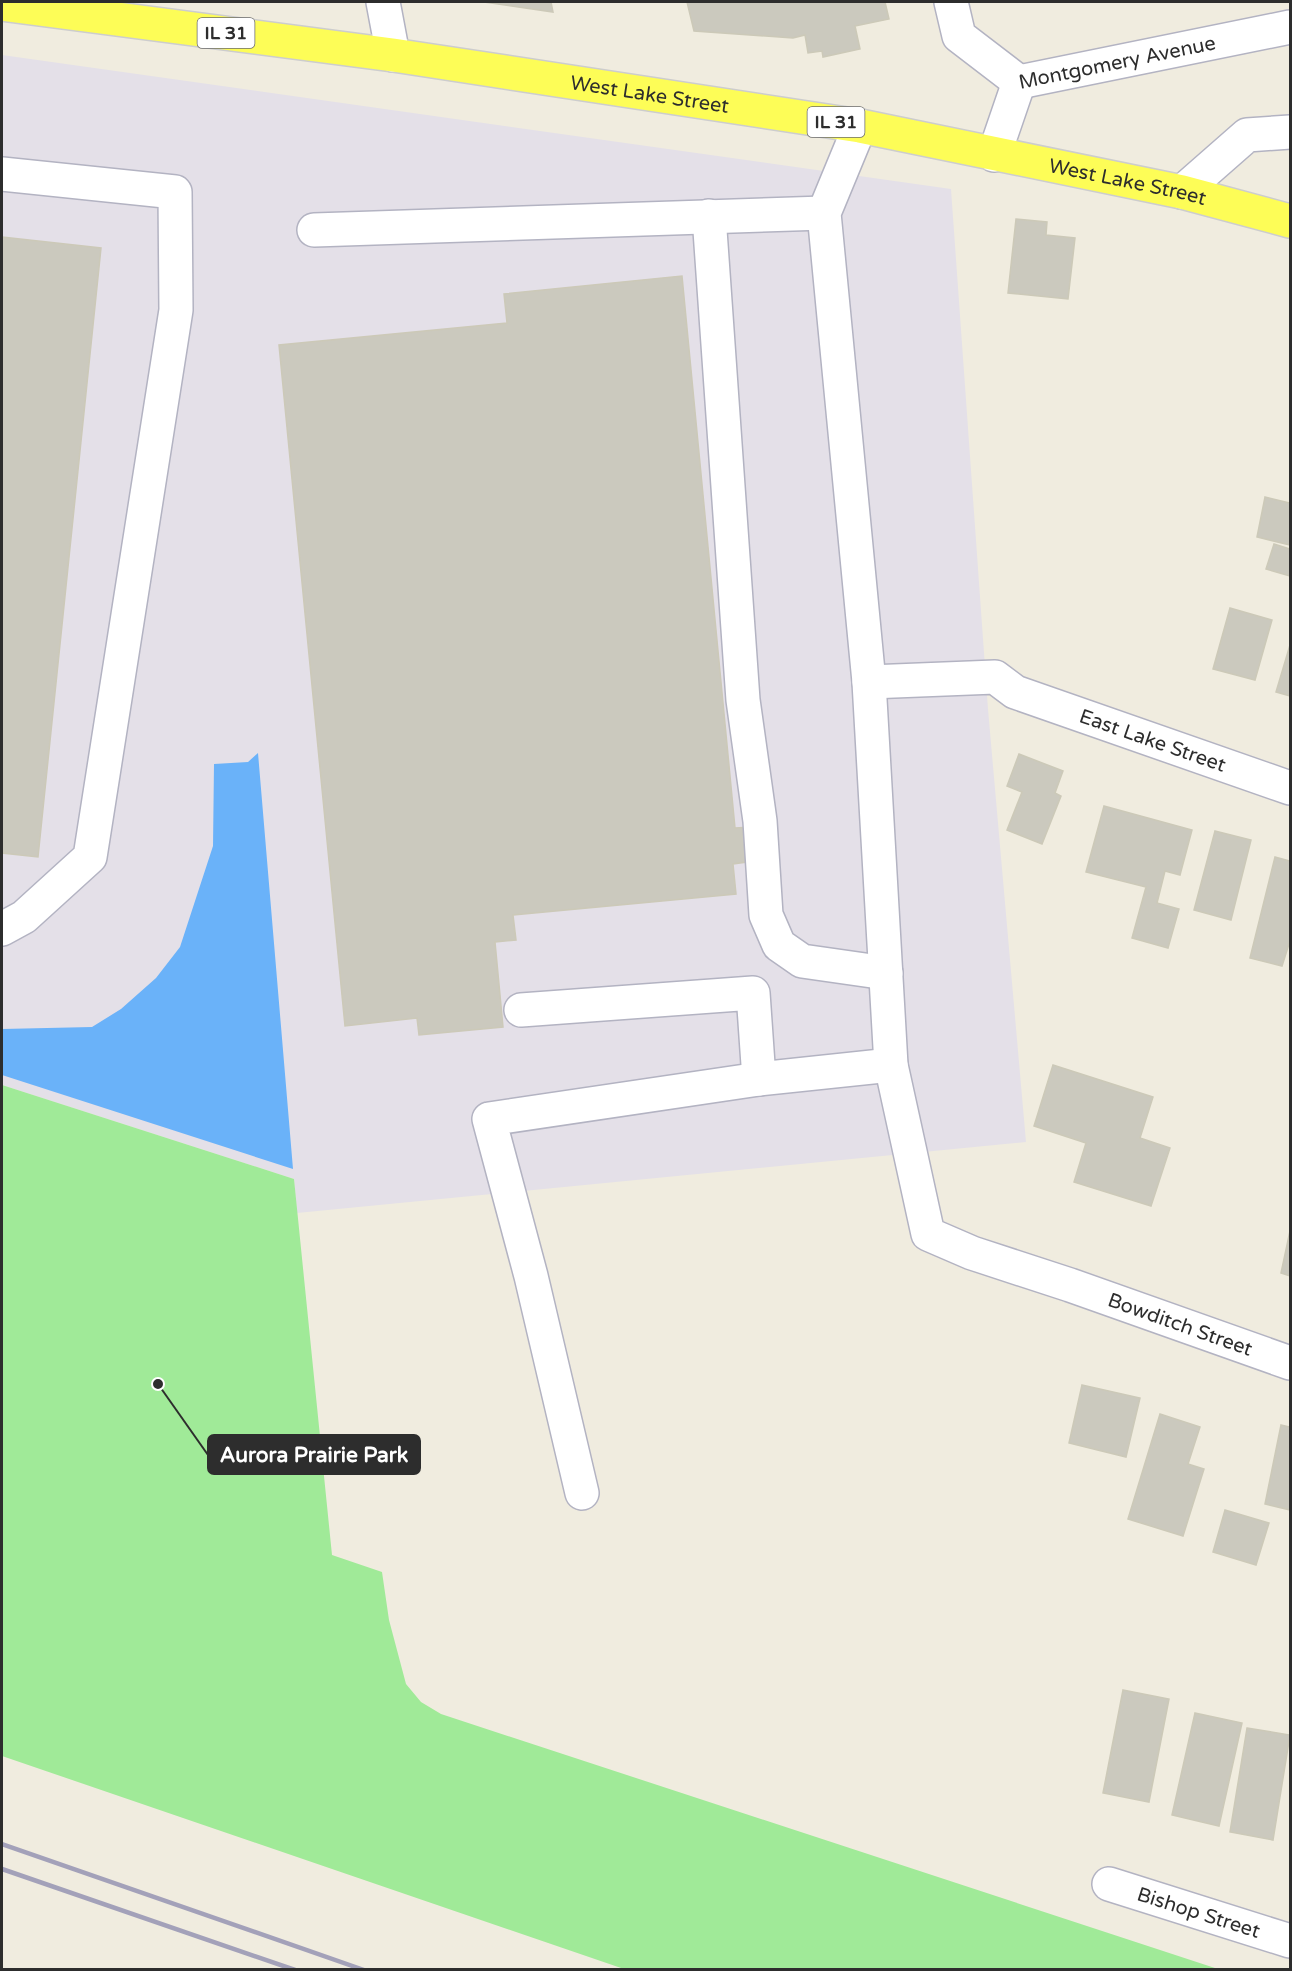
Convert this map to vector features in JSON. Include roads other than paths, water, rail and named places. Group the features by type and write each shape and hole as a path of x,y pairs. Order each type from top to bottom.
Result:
{"main road":[{"name":"West Lake Street","path":"2,4 393,55 860,126 1182,192 1290,221"}],"street":[{"path":"383,2 393,55"},
{"path":"951,2 959,36 1019,82"},
{"name":"Montgomery Avenue","path":"994,155 1019,82 1290,27"},
{"path":"582,1493 531,1276 489,1119 759,1079 891,1065 868,682 824,213 860,126"},
{"path":"1182,192 1247,135 1290,132"},
{"path":"2,174 175,192 176,310 90,857 24,917 2,929"},
{"path":"314,230 824,213"},
{"path":"708,216 743,700 760,821 766,915 779,945 802,961 886,973"},
{"name":"East Lake Street","path":"868,682 995,677 1015,692 1290,788"},
{"path":"521,1010 753,993 759,1079"},
{"name":"Bowditch Street","path":"891,1065 928,1234 972,1253 1290,1363"},
{"name":"Bishop Street","path":"1109,1884 1290,1941"}],"water":[{"path":"258,753 293,1169 2,1075 2,1029 92,1027 121,1009 156,978 180,947 213,846 214,764 248,762"}],"railway":[{"path":"2,1844 364,1970"},
{"path":"2,1869 295,1970"}],"place":[{"name":"Aurora Prairie Park","path":"158,1384"}]}
